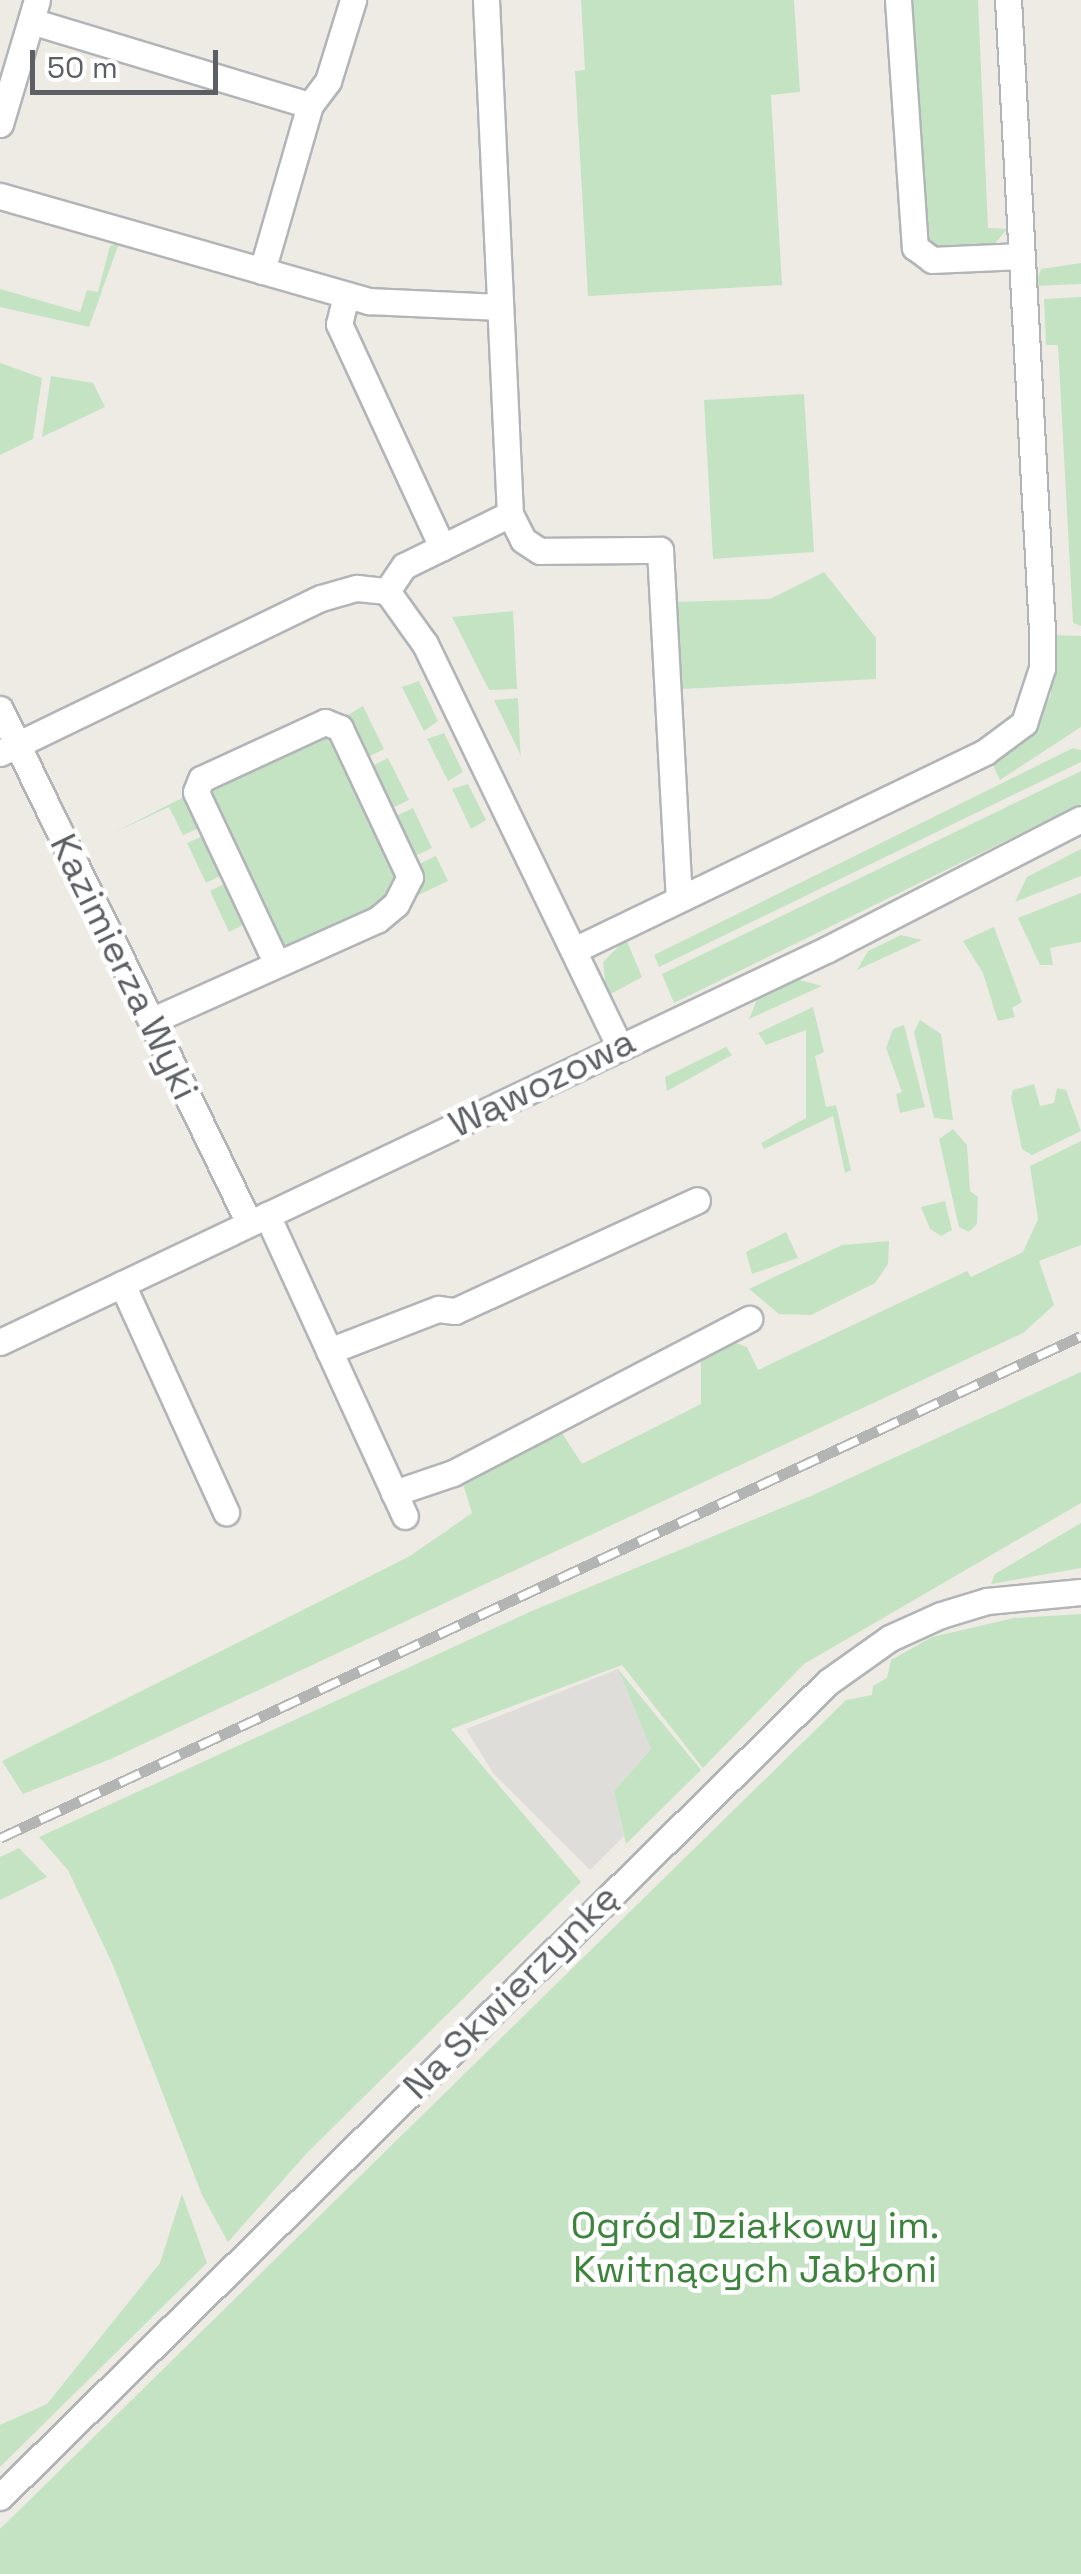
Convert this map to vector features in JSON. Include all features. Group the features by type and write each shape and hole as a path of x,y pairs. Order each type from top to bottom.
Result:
{"street":[{"path":"262,271 310,105 328,82 354,0"},
{"path":"486,0 510,514 523,540 540,550 660,550 679,898"},
{"path":"898,0 915,247 932,260 1020,256"},
{"path":"574,950 986,752 1024,723 1042,668 1042,631 1008,0"},
{"path":"0,124 34,11 310,105"},
{"path":"0,196 346,296 499,307"},
{"path":"346,296 339,324 442,547"},
{"path":"387,592 404,566 510,514"},
{"path":"8,749 321,598 356,588 387,592 425,644 619,1045"},
{"name":"Kazimierza Wyki","path":"0,710 8,749 329,1351 399,1505 750,1319"},
{"path":"152,1020 378,920 396,904 410,877 340,728 324,722 201,779 196,792 276,962"},
{"name":"Wąwozowa","path":"0,1342 828,949 1081,819"},
{"path":"329,1351 438,1309 455,1311 697,1200"},
{"path":"122,1284 226,1512"},
{"name":"Na Skwierzynkę","path":"0,2497 828,1682 890,1638 941,1615 987,1601 1081,1592"}],"shaded area":[{"path":"618,1669 651,1749 614,1791 624,1836 590,1870 493,1773 466,1729"}],"green space":[{"path":"581,0 794,0 800,92 771,95 782,285 588,296 575,71 585,70"},
{"path":"908,0 978,0 988,228 1007,229 992,247 956,251 932,245 924,233"},
{"path":"119,243 89,327 0,307 0,289 80,312 87,290 98,292 110,246"},
{"path":"1081,263 1081,284 1035,286 1041,269"},
{"path":"1081,297 1081,626 1073,623 1058,345 1046,345 1044,299"},
{"path":"0,363 42,378 33,439 0,455"},
{"path":"51,376 93,383 105,407 42,437"},
{"path":"804,394 814,552 713,559 704,400"},
{"path":"824,572 876,638 876,679 682,689 673,602 770,599"},
{"path":"513,611 517,689 489,690 452,617"},
{"path":"1054,635 1081,636 1081,727 1000,780 991,761 1033,727 1051,695"},
{"path":"419,681 438,721 424,731 402,687"},
{"path":"518,698 520,747 521,756 494,700"},
{"path":"363,706 384,749 366,758 343,718"},
{"path":"325,732 334,736 402,878 382,909 280,955 207,787"},
{"path":"444,733 463,772 448,781 427,739"},
{"path":"1073,748 1081,750 1081,762 659,967 654,955"},
{"path":"388,758 409,800 390,809 370,767"},
{"path":"1081,771 1081,804 674,1003 662,974"},
{"path":"468,784 486,820 471,829 452,789"},
{"path":"182,798 201,822 197,829 183,835 169,807 111,834"},
{"path":"413,808 432,848 413,857 394,817"},
{"path":"205,835 224,874 206,883 187,843"},
{"path":"1081,849 1081,876 1015,902 1027,877"},
{"path":"436,856 448,881 408,900 417,865"},
{"path":"228,882 247,923 229,932 210,891"},
{"path":"1081,893 1081,942 1050,948 1053,965 1040,965 1018,918"},
{"path":"994,927 1022,1002 1012,1008 1015,1017 998,1021 983,973 963,941"},
{"path":"901,935 922,940 857,970 868,951"},
{"path":"626,939 642,977 607,996 603,962"},
{"path":"796,979 822,986 749,1019 759,995"},
{"path":"813,1007 824,1052 815,1056 826,1107 836,1105 851,1170 845,1173 833,1116 764,1149 761,1143 806,1118 806,1030 766,1045 758,1033"},
{"path":"920,1020 941,1034 953,1120 934,1118 914,1032"},
{"path":"904,1025 925,1107 900,1113 896,1094 902,1092 886,1048 893,1029"},
{"path":"726,1047 732,1055 667,1091 665,1077"},
{"path":"1034,1084 1040,1106 1054,1103 1057,1088 1066,1090 1081,1131 1032,1155 1022,1149 1011,1097 1013,1090"},
{"path":"953,1129 967,1145 970,1191 978,1197 977,1224 969,1232 959,1227 939,1139"},
{"path":"1081,1141 1081,1245 1039,1261 1054,1305 1023,1333 113,1758 23,1794 2,1761 410,1556 472,1513 462,1481 562,1433 582,1464 701,1404 701,1356 730,1341 747,1347 758,1370 967,1271 971,1277 1023,1252 1038,1219 1030,1166"},
{"path":"945,1201 952,1230 941,1236 930,1229 921,1207"},
{"path":"786,1232 798,1258 752,1274 746,1252"},
{"path":"889,1241 888,1264 875,1283 811,1315 779,1314 749,1289 842,1245"},
{"path":"1081,1372 1081,1503 804,1664 703,1768 622,1665 451,1729 581,1882 307,2153 228,2242 202,2195 113,1965 68,1870 39,1837 534,1610 813,1495"},
{"path":"1081,1523 1081,1568 991,1584 995,1574"},
{"name":"Ogród Działkowy im. Kwitnących Jabłoni","path":"1081,1614 1081,2574 0,2574 0,2529 846,1700 872,1695 873,1686 887,1678 891,1660 932,1637 1014,1618"},
{"path":"618,1669 701,1770 626,1844 614,1791 651,1749"},
{"path":"19,1848 47,1877 0,1900 0,1857"},
{"path":"182,2194 207,2263 0,2467 0,2425 47,2404 160,2263"}],"railway":[{"path":"0,1838 1081,1336"}]}
